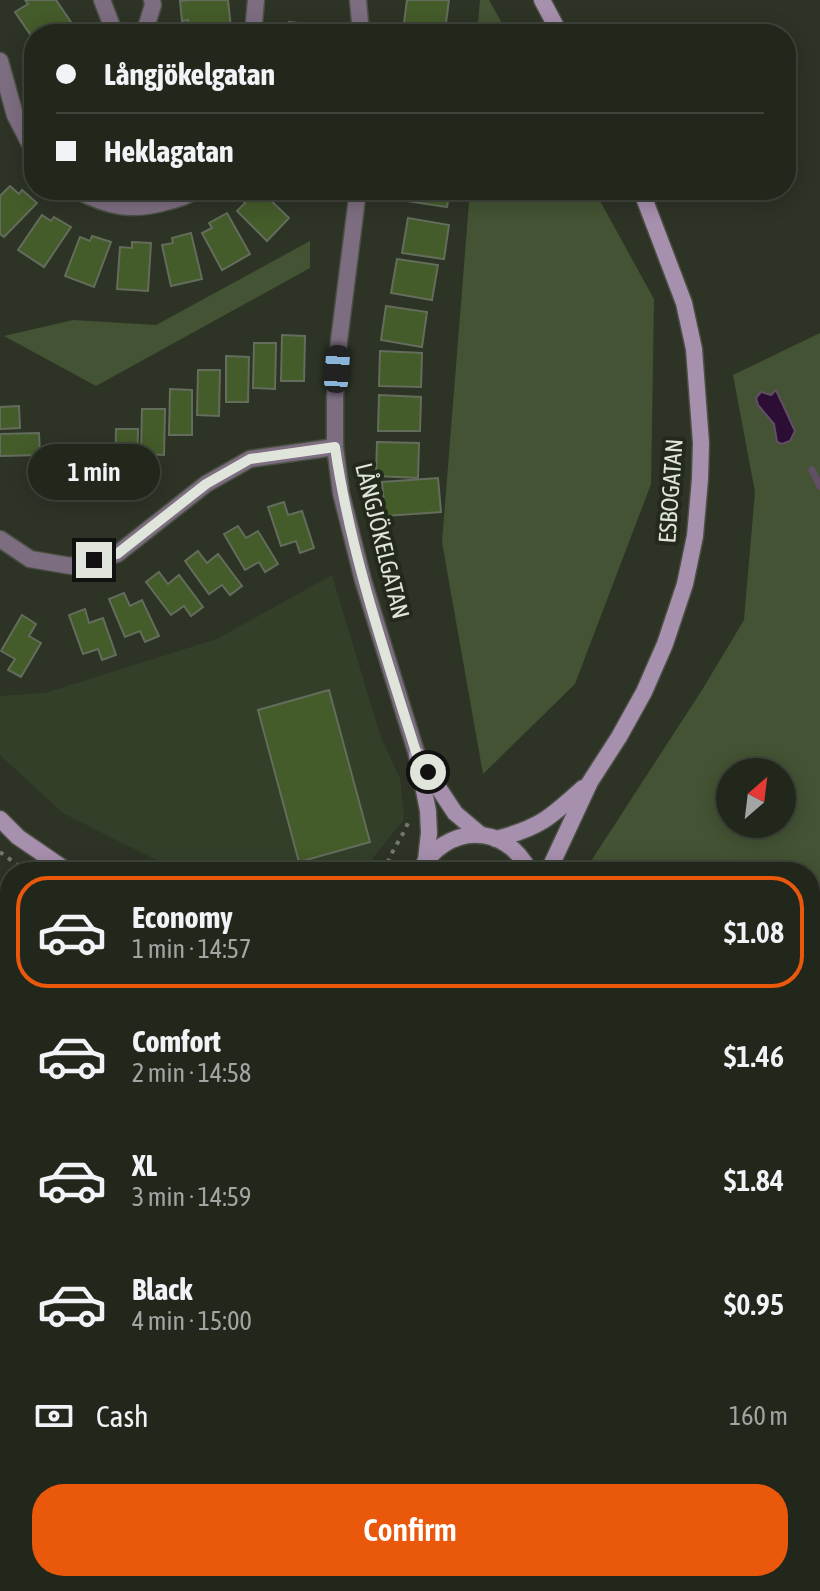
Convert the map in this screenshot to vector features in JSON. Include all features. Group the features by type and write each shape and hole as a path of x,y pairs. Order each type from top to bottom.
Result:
{"street":[{"path":"102,0 111,24"},
{"path":"147,24 152,0"},
{"path":"254,24 256,0"},
{"path":"358,0 360,24"},
{"path":"542,0 555,24"},
{"path":"0,61 15,115 24,133"},
{"path":"95,200 118,206 147,208 173,200"},
{"name":"LÅNGJÖKELGATAN","path":"357,200 339,341 335,447 341,493 363,580 417,755 428,811 429,833 423,862"},
{"name":"ESBOGATAN","path":"553,862 590,782 638,704 665,644 695,536 700,479 699,397 694,349 684,303 646,200"},
{"path":"0,539 30,559 71,566 117,554 206,484 250,459 335,447"},
{"name":"LÅNGJÖKELGATAN","path":"417,755 455,813 488,837 509,846 524,862"},
{"name":"ESBOGATAN","path":"425,862 437,848 465,835 488,837 523,832 543,822 590,782"},
{"path":"0,819 18,837 54,862"}],"shaded area":[{"path":"480,0 489,0 502,24 478,24"},
{"path":"469,200 600,200 654,299 651,484 575,684 483,774 442,542"},
{"path":"310,241 310,268 96,386 4,336 73,320 156,325"},
{"path":"820,333 820,862 590,862 744,620 755,492 733,375"},
{"path":"776,390 795,431 790,441 782,444 777,442 774,424 756,398 761,392 771,395"},
{"path":"332,575 381,738 400,778 404,819 370,862 160,862 63,813 0,755 0,696 45,693 217,639"}],"building":[{"path":"25,0 56,0 72,24 24,25 15,12 28,4"},
{"path":"228,0 231,24 188,24 188,20 182,21 180,1"},
{"path":"407,0 449,0 446,24 404,23"},
{"path":"10,186 19,194 22,190 24,192 24,200 37,203 4,237 0,234 0,196"},
{"path":"242,200 270,200 289,218 267,241 237,211 245,203"},
{"path":"406,200 448,200 447,207"},
{"path":"227,213 250,254 222,270 202,233 212,228 209,223"},
{"path":"42,215 51,221 54,217 71,227 44,267 18,250"},
{"path":"408,218 449,225 444,259 402,253"},
{"path":"191,233 202,279 171,286 162,245 173,243 172,238"},
{"path":"92,236 111,242 94,287 65,276 80,237 90,241"},
{"path":"132,242 151,243 148,291 117,289 120,247 132,248"},
{"path":"397,259 438,265 432,300 391,293"},
{"path":"386,306 427,312 422,347 381,340"},
{"path":"282,335 305,336 304,381 281,381"},
{"path":"254,343 276,343 275,389 253,388"},
{"path":"380,351 422,353 421,387 379,386"},
{"path":"226,356 249,357 248,402 226,402"},
{"path":"198,370 220,370 219,416 197,415"},
{"path":"170,389 192,390 192,435 169,435"},
{"path":"379,395 421,397 420,431 378,431"},
{"path":"19,406 20,428 0,429 0,407"},
{"path":"142,409 165,409 164,455 141,454"},
{"path":"116,429 138,429 137,475 115,474"},
{"path":"39,433 40,455 0,456 0,434"},
{"path":"377,442 419,443 418,478 376,476"},
{"path":"86,449 108,450 107,495 85,495"},
{"path":"438,478 441,512 385,516 382,482"},
{"path":"284,502 288,515 302,511 314,548 300,553 296,541 281,546 268,507"},
{"path":"238,526 246,538 258,531 278,564 265,572 259,562 245,570 224,534"},
{"path":"198,551 207,563 218,554 242,586 230,595 222,585 209,594 185,561"},
{"path":"159,572 168,584 179,575 203,607 191,616 184,606 171,615 146,582"},
{"path":"124,593 130,606 142,600 159,636 145,642 140,631 125,637 109,599"},
{"path":"85,609 89,623 103,618 116,655 102,660 98,649 83,654 69,615"},
{"path":"22,615 36,624 29,636 41,643 21,677 8,670 15,659 1,651"},
{"path":"329,690 370,842 299,862 258,710"}],"waterway":[{"path":"812,470 820,486"}],"route":[{"path":"94,560 117,554 206,484 250,459 335,447 341,493 363,580 417,755 428,772"}]}
